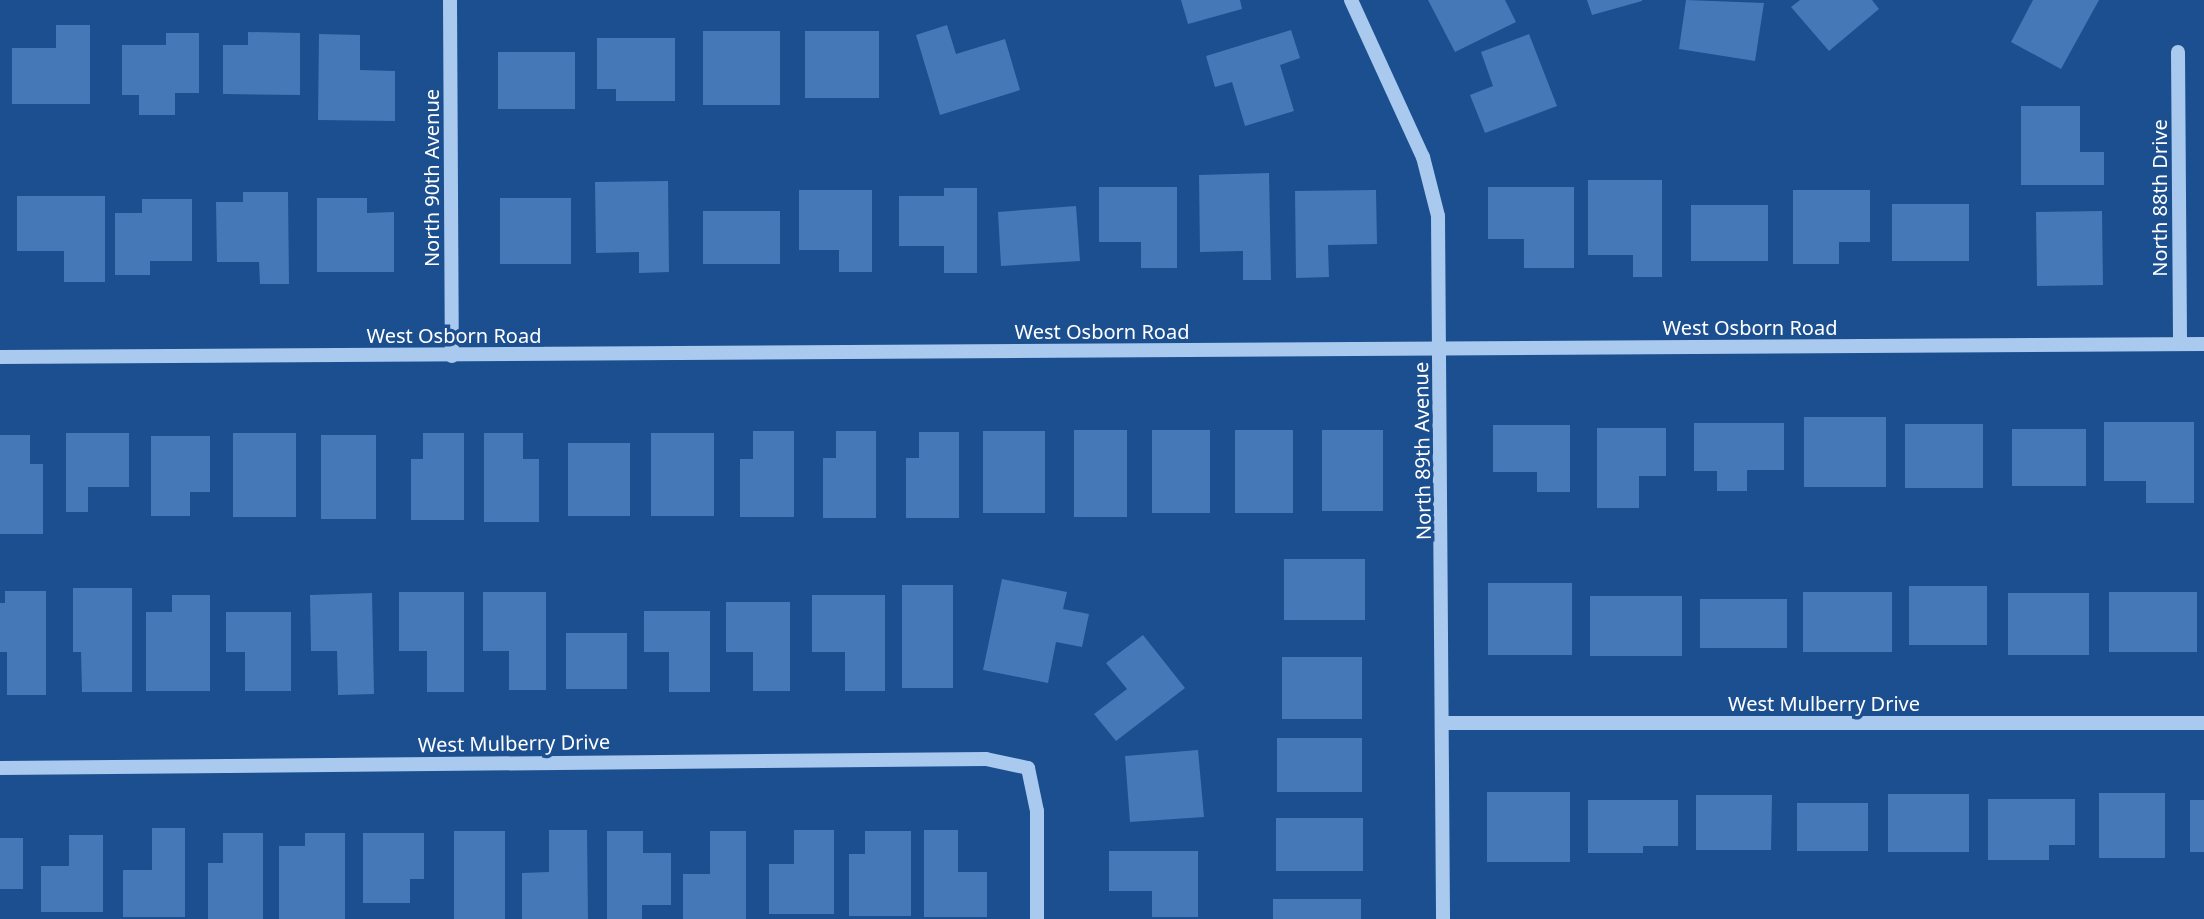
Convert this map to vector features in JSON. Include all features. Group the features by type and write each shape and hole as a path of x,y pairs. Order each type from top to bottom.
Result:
{"street":[{"name":"North 90th Avenue","path":"450,0 452,356"},
{"name":"North 89th Avenue","path":"1351,0 1432,184 1439,240 1445,723 1443,919"},
{"name":"North 88th Drive","path":"2178,52 2180,344"},
{"name":"West Osborn Road","path":"0,357 2204,344"},
{"name":"West Mulberry Drive","path":"1445,723 2204,723"},
{"name":"West Mulberry Drive","path":"0,768 986,759 1028,768 1037,811 1037,919"}],"building":[{"path":"1181,0 1240,0 1242,9 1188,24"},
{"path":"1428,0 1505,0 1516,22 1455,52"},
{"path":"1587,0 1642,0 1642,1 1592,15"},
{"path":"1686,0 1764,3 1755,61 1679,49"},
{"path":"1800,0 1872,0 1879,9 1829,51 1791,7"},
{"path":"2033,0 2099,0 2061,69 2011,42"},
{"path":"56,25 90,25 90,104 12,104 12,48 56,48"},
{"path":"947,25 956,54 1005,39 1020,90 940,115 916,35"},
{"path":"1291,30 1300,58 1280,65 1294,111 1245,126 1232,82 1215,87 1206,56"},
{"path":"703,31 780,31 780,105 703,105"},
{"path":"805,31 879,31 879,98 805,98"},
{"path":"248,32 300,33 300,95 223,94 223,45 248,45"},
{"path":"166,33 199,33 199,93 175,93 175,115 139,115 139,95 122,95 122,45 166,45"},
{"path":"319,34 360,35 360,70 395,71 395,121 318,120"},
{"path":"1529,34 1557,106 1485,133 1470,95 1493,86 1481,52"},
{"path":"597,38 675,38 675,101 616,101 616,89 597,89"},
{"path":"498,52 575,52 575,109 498,109"},
{"path":"2021,106 2080,106 2080,152 2104,152 2104,185 2021,185"},
{"path":"1269,173 1271,280 1243,280 1243,251 1200,252 1199,175"},
{"path":"1588,180 1662,180 1662,277 1633,277 1633,255 1588,255"},
{"path":"668,181 669,272 639,273 639,252 596,253 595,182"},
{"path":"1099,187 1177,187 1177,268 1141,268 1141,242 1099,242"},
{"path":"1488,187 1574,187 1574,268 1524,268 1524,239 1488,239"},
{"path":"944,188 977,188 977,273 944,273 944,246 899,246 899,196 944,196"},
{"path":"799,190 872,190 872,272 839,272 839,250 799,250"},
{"path":"1376,190 1377,244 1328,245 1329,277 1296,278 1295,191"},
{"path":"1793,190 1870,190 1870,242 1839,242 1839,264 1793,264"},
{"path":"243,192 288,192 289,284 260,284 259,262 217,262 216,202 243,202"},
{"path":"17,196 105,196 105,282 64,282 64,251 17,251"},
{"path":"317,198 367,198 367,213 394,212 394,272 317,272"},
{"path":"500,198 571,198 571,264 500,264"},
{"path":"142,199 192,199 192,261 150,261 150,275 115,275 115,213 142,213"},
{"path":"1892,204 1969,204 1969,261 1892,261"},
{"path":"1691,205 1768,205 1768,261 1691,261"},
{"path":"1076,206 1080,261 1001,266 998,212"},
{"path":"703,211 780,211 780,264 703,264"},
{"path":"2102,211 2103,285 2037,286 2036,212"},
{"path":"1804,417 1886,417 1886,487 1804,487"},
{"path":"2104,422 2194,422 2194,503 2146,503 2146,481 2104,481"},
{"path":"1694,423 1784,423 1784,470 1747,470 1747,491 1717,491 1717,471 1694,471"},
{"path":"1905,424 1983,424 1983,488 1905,488"},
{"path":"1493,425 1570,425 1570,492 1537,492 1537,472 1493,472"},
{"path":"1597,428 1666,428 1666,476 1639,476 1639,508 1597,508"},
{"path":"2012,429 2086,429 2086,486 2012,486"},
{"path":"1074,430 1127,430 1127,517 1074,517"},
{"path":"1152,430 1210,430 1210,513 1152,513"},
{"path":"1235,430 1293,430 1293,513 1235,513"},
{"path":"1322,430 1383,430 1383,511 1322,511"},
{"path":"753,431 794,431 794,517 740,517 740,459 753,459"},
{"path":"836,431 876,431 876,518 823,518 823,458 836,458"},
{"path":"983,431 1045,431 1045,513 983,513"},
{"path":"919,432 959,432 959,518 906,518 906,458 919,458"},
{"path":"66,433 129,433 129,487 88,487 88,512 66,512"},
{"path":"233,433 296,433 296,517 233,517"},
{"path":"423,433 464,433 464,520 411,520 411,459 423,459"},
{"path":"484,433 523,433 523,459 539,459 539,522 484,522"},
{"path":"651,433 714,433 714,516 651,516"},
{"path":"0,435 30,435 30,464 43,464 43,534 0,534"},
{"path":"321,435 376,435 376,519 321,519"},
{"path":"151,436 210,436 210,492 190,492 190,516 151,516"},
{"path":"568,443 630,443 630,516 568,516"},
{"path":"1284,559 1365,559 1365,620 1284,620"},
{"path":"1002,579 1067,592 1063,609 1089,614 1082,647 1056,642 1048,683 983,670"},
{"path":"1488,583 1572,583 1572,655 1488,655"},
{"path":"902,585 953,585 953,688 902,688"},
{"path":"1909,586 1987,586 1987,645 1909,645"},
{"path":"73,588 132,588 132,692 82,692 81,652 73,652"},
{"path":"5,591 46,591 46,695 7,695 7,652 0,652 0,603 5,603"},
{"path":"399,592 464,592 464,692 427,692 427,651 399,651"},
{"path":"483,592 546,592 546,690 509,690 509,651 483,651"},
{"path":"1803,592 1892,592 1892,652 1803,652"},
{"path":"2109,592 2197,592 2197,652 2109,652"},
{"path":"372,593 374,694 338,695 337,651 311,651 310,595"},
{"path":"2008,593 2089,593 2089,655 2008,655"},
{"path":"172,595 210,595 210,691 146,691 146,612 172,612"},
{"path":"812,595 885,595 885,691 845,691 845,652 812,652"},
{"path":"1590,596 1682,596 1682,656 1590,656"},
{"path":"1700,599 1787,599 1787,648 1700,648"},
{"path":"726,602 790,602 790,691 753,691 753,652 726,652"},
{"path":"644,611 710,611 710,692 669,692 669,652 644,652"},
{"path":"226,612 291,612 291,691 245,691 245,652 226,652"},
{"path":"566,633 627,633 627,689 566,689"},
{"path":"1143,635 1185,688 1116,741 1094,714 1127,689 1106,663"},
{"path":"1282,657 1362,657 1362,719 1282,719"},
{"path":"1277,738 1362,738 1362,792 1277,792"},
{"path":"1198,750 1204,817 1130,822 1125,756"},
{"path":"1487,792 1570,792 1570,862 1487,862"},
{"path":"2099,793 2165,793 2165,858 2099,858"},
{"path":"1888,794 1969,794 1969,852 1888,852"},
{"path":"1696,795 1772,795 1771,850 1696,850"},
{"path":"1988,799 2075,799 2075,845 2049,845 2049,860 1988,860"},
{"path":"1588,800 1678,800 1678,846 1643,846 1643,853 1588,853"},
{"path":"2190,800 2204,800 2204,852 2190,852"},
{"path":"1797,803 1868,803 1868,851 1797,851"},
{"path":"1276,818 1363,818 1363,871 1276,871"},
{"path":"152,828 185,828 185,917 123,917 123,870 152,870"},
{"path":"549,830 587,830 588,919 522,919 522,873 549,872"},
{"path":"794,830 834,830 834,914 769,914 769,864 794,864"},
{"path":"924,830 958,830 958,872 987,872 987,917 924,917"},
{"path":"454,831 505,831 505,919 454,919"},
{"path":"607,831 643,831 643,853 671,853 671,905 642,905 642,919 607,919"},
{"path":"710,831 746,831 746,919 683,919 683,874 710,874"},
{"path":"865,831 911,831 911,916 849,916 849,854 865,854"},
{"path":"223,833 263,833 263,919 208,919 208,863 223,863"},
{"path":"305,833 345,833 345,919 279,919 279,846 305,846"},
{"path":"363,833 424,833 424,879 410,879 410,903 363,903"},
{"path":"69,835 103,835 103,912 41,912 41,866 69,866"},
{"path":"0,838 23,838 23,889 0,889"},
{"path":"1109,851 1198,851 1198,917 1152,917 1152,891 1109,891"},
{"path":"1273,899 1361,899 1361,919 1273,919"}]}
